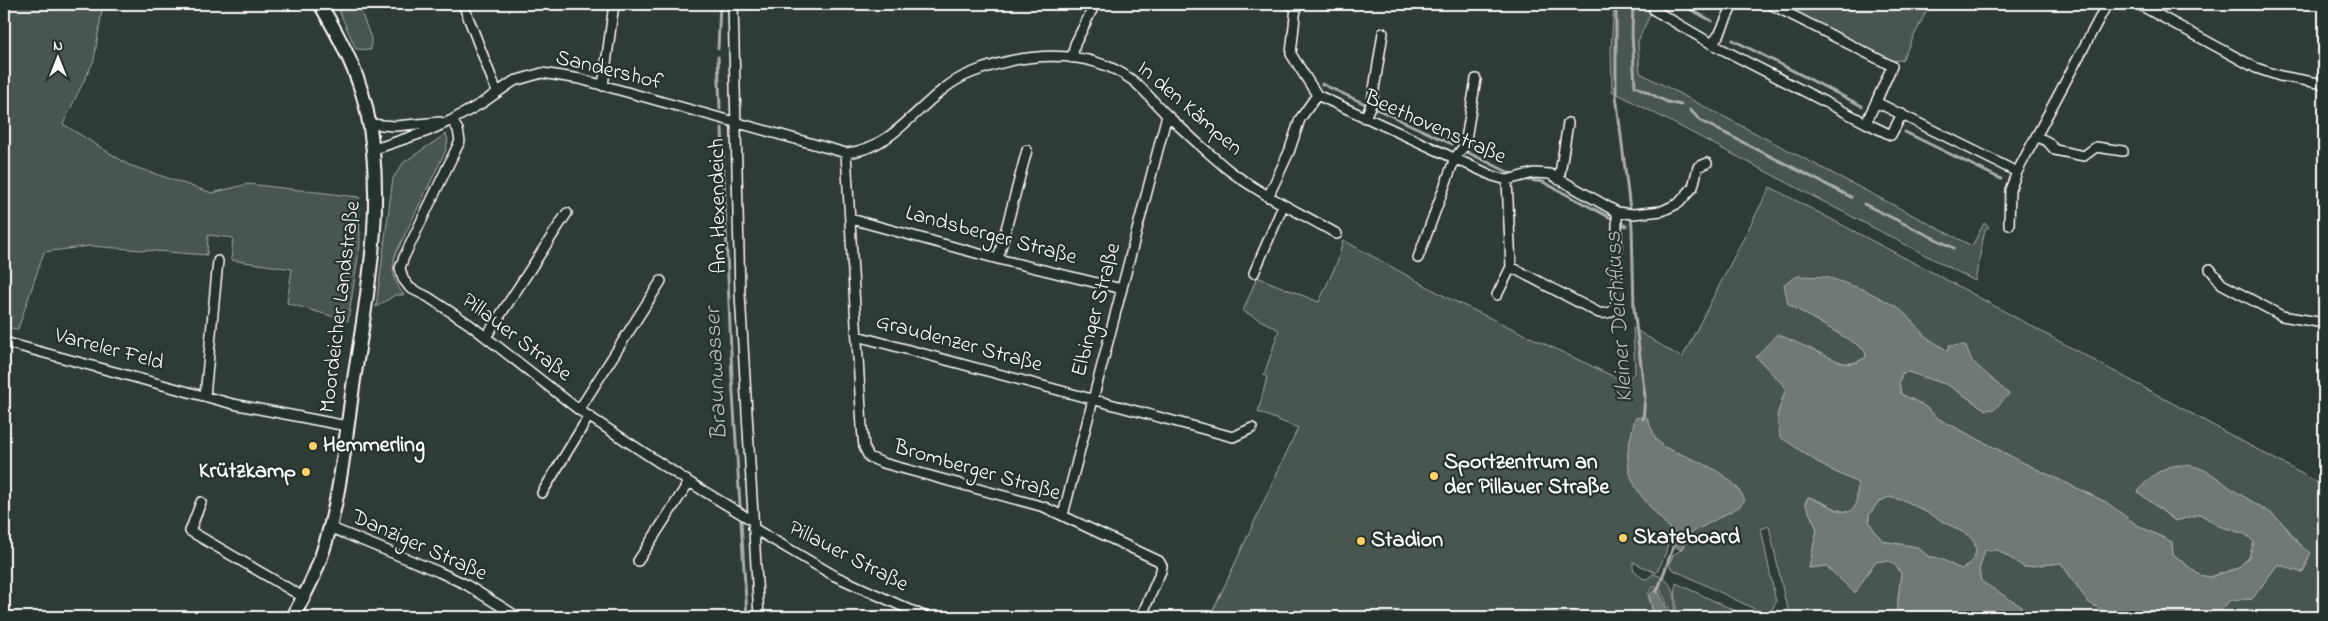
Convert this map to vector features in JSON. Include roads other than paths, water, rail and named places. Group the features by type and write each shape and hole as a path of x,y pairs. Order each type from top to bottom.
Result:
{"main road":[{"name":"Moordeicher Landstraße","path":"293,617 315,573 329,527 347,426 376,225 375,171 366,106 350,60 320,4"}],"street":[{"path":"463,4 497,92"},
{"path":"603,86 614,4"},
{"name":"Am Hexendeich","path":"733,4 740,294 751,522 759,617"},
{"path":"1072,58 1075,44 1095,4"},
{"path":"1268,197 1283,166 1300,119 1317,95 1291,54 1296,7 1288,4"},
{"path":"1712,44 1720,33 1732,4"},
{"path":"1770,4 1892,66 1866,123"},
{"path":"2009,225 2010,190 2017,172 2107,4"},
{"path":"2138,4 2256,68 2280,76 2324,84"},
{"path":"1654,10 1712,44 1891,135 1902,114"},
{"path":"1368,110 1382,33"},
{"name":"In den Kämpen","path":"736,123 846,153 866,149 889,136 937,93 971,73 1030,57 1072,58 1088,61 1122,74 1136,83 1167,115 1226,167 1268,197 1336,234"},
{"name":"Sandershof","path":"372,150 428,131 482,103 514,81 542,73 565,76 736,123"},
{"path":"1418,258 1455,158 1465,145 1476,79"},
{"name":"Beethovenstraße","path":"1317,95 1368,110 1455,158 1493,176 1509,179 1534,173 1550,174 1619,218 1669,209 1679,203 1693,187 1698,167 1707,163"},
{"path":"1876,102 2017,172"},
{"name":"Elbinger Straße","path":"1063,515 1167,115"},
{"name":"Sandershof","path":"369,124 382,126 418,125 452,120"},
{"name":"Pillauer Straße","path":"452,120 458,130 460,141 400,268 403,279 410,288 452,311 579,410 835,576 926,617"},
{"path":"1559,180 1568,123"},
{"path":"2036,136 2048,142 2055,150 2084,156 2096,147 2123,151"},
{"path":"998,259 1027,150"},
{"name":"Bromberger Straße","path":"846,153 863,440 869,457 883,463 1044,507 1159,561 1162,566 1161,572 1141,617"},
{"path":"1497,295 1511,267 1509,179"},
{"path":"1254,272 1283,206"},
{"path":"486,337 566,213"},
{"path":"1511,267 1589,309 1608,314 1615,310 1617,303 1619,218"},
{"name":"Landsberger Straße","path":"851,219 998,259 1122,289"},
{"path":"205,396 218,261"},
{"path":"2210,269 2222,284 2282,316 2324,323"},
{"path":"579,410 661,281"},
{"name":"Graudenzer Straße","path":"857,336 1233,437 1252,428"},
{"name":"Varreler Feld","path":"4,342 266,412 347,426"},
{"path":"542,493 589,416"},
{"path":"638,561 689,482"},
{"path":"201,502 190,532 304,597"},
{"name":"Danziger Straße","path":"329,527 465,584 518,617"}],"waterway":[{"name":"Braunwasser","path":"718,49 720,4"},
{"name":"Kleiner Deichfluss","path":"1616,4 1616,95 1632,226 1634,309 1645,397 1643,419"},
{"path":"1633,4 1632,34 1635,86 1667,102 1681,105"},
{"path":"1680,4 1712,21"},
{"path":"1733,40 1862,106"},
{"name":"Braunwasser","path":"718,57 720,109"},
{"path":"1322,84 1452,144"},
{"path":"1690,110 1701,121 1851,197"},
{"name":"Braunwasser","path":"722,128 732,377 747,617"},
{"path":"1905,132 2001,179"},
{"path":"1467,152 1516,176"},
{"path":"1522,179 1543,182 1626,226"},
{"path":"1864,204 1954,248"},
{"name":"Kleiner Deichfluss","path":"1657,592 1675,542"}],"place":[{"name":"Hemmerling","path":"313,446"},
{"name":"Krützkamp","path":"306,472"},
{"name":"Sportzentrum an der Pillauer Straße","path":"1434,476"},
{"name":"Skateboard","path":"1623,538"},
{"name":"Stadion","path":"1361,541"}]}
